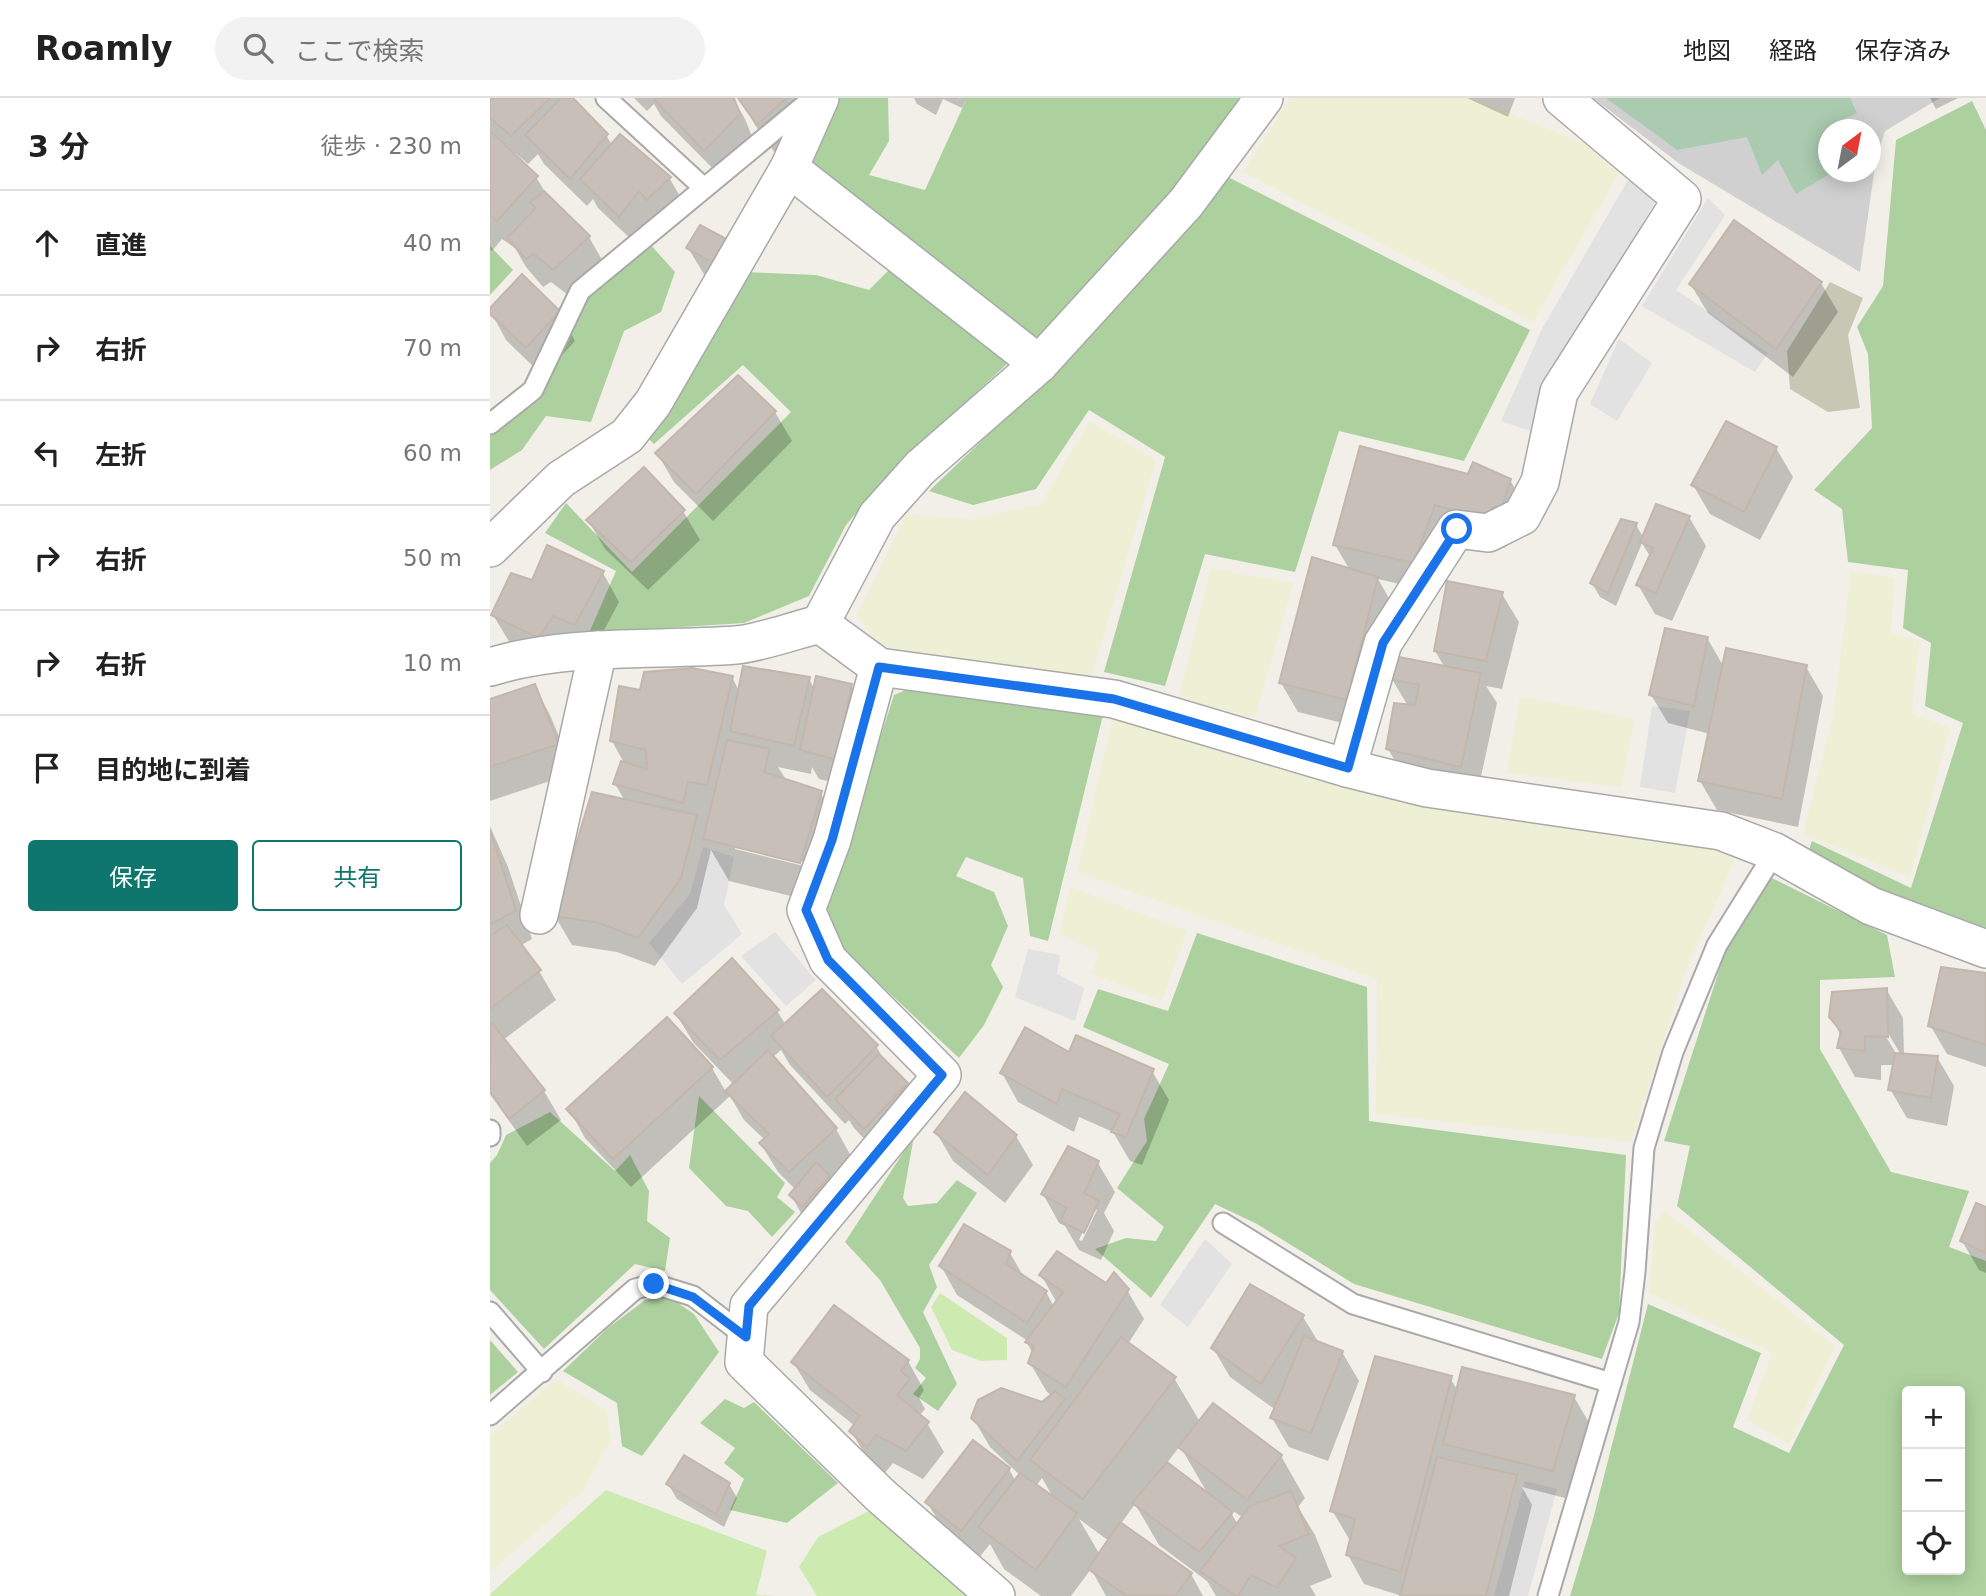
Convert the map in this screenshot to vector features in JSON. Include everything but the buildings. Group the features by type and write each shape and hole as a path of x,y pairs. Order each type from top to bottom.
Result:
{"street":[{"path":"490,548 561,478 627,436 647,412 789,168 820,98"},
{"path":"490,667 520,658 598,650 740,645 820,624 877,516 920,467 1039,364 1186,203 1264,98"},
{"path":"1348,768 1383,643 1457,529 1488,533 1522,516 1540,482 1559,392 1682,199 1562,98"},
{"path":"789,168 1039,364"},
{"path":"820,624 879,667 1114,699 1348,768 1427,788 1721,831 1774,852 1871,906 1986,949"},
{"path":"539,915 598,650"},
{"path":"879,667 832,840 806,910 828,960 942,1075 749,1306 744,1362 880,1495 996,1596"}],"lane":[{"path":"606,98 704,188"},
{"path":"490,424 533,390 580,291 813,98"},
{"path":"1548,1596 1629,1322 1644,1149 1673,1052 1717,945 1774,852"},
{"path":"490,1130 490,1136"},
{"path":"1223,1223 1353,1304 1611,1383"},
{"path":"490,1415 635,1289 654,1284 693,1297 746,1337"},
{"path":"490,1312 542,1371"}],"shaded area":[{"path":"1290,98 1470,98 1588,145 1619,173 1533,322 1243,172"},
{"path":"1593,98 1940,98 1885,131 1881,143 1881,119 1818,119 1818,182 1873,182 1860,272 1680,164"},
{"path":"1628,180 1657,198 1549,389 1541,435 1501,421 1542,329"},
{"path":"1708,198 1725,215 1676,290 1768,353 1755,372 1642,306"},
{"path":"1830,282 1863,298 1848,335 1860,408 1828,412 1790,389 1787,351"},
{"path":"1619,339 1652,363 1617,421 1590,404"},
{"path":"1089,421 1156,460 1091,678 879,646 857,615 906,514 971,520 1041,504"},
{"path":"1211,568 1293,583 1255,718 1179,698"},
{"path":"1851,571 1894,578 1891,634 1919,640 1912,714 1950,728 1910,877 1803,834 1833,716"},
{"path":"1520,696 1635,719 1621,787 1507,773"},
{"path":"1652,706 1690,711 1675,793 1640,787"},
{"path":"1113,717 1425,802 1718,850 1735,859 1685,973 1631,1142 1376,1114 1377,979 1077,872"},
{"path":"703,847 734,857 724,905 742,934 682,984 649,943 690,894"},
{"path":"1070,887 1187,931 1162,1001 1091,974 1100,953 1059,934"},
{"path":"775,932 816,980 786,1006 741,956"},
{"path":"1028,949 1060,955 1057,974 1084,988 1075,1021 1015,997"},
{"path":"1665,1211 1835,1346 1789,1444 1747,1420 1772,1353 1649,1293 1655,1220"},
{"path":"1205,1239 1232,1264 1188,1327 1160,1305"},
{"path":"556,1379 606,1410 611,1439 583,1491 490,1572 490,1435"},
{"path":"1525,1481 1557,1489 1528,1596 1494,1596"}],"green space":[{"path":"832,98 888,98 889,141 869,175 925,190 967,98 1248,98 1180,186 1037,344 805,162"},
{"path":"1606,98 1850,98 1857,113 1844,119 1818,119 1818,181 1796,194 1778,160 1762,175 1747,137 1677,150"},
{"path":"1972,101 1986,130 1986,932 1891,900 1807,856 1812,841 1911,888 1963,723 1925,706 1931,643 1903,628 1908,570 1848,562 1842,509 1814,490 1872,428 1868,354 1857,327 1883,286 1896,140"},
{"path":"1228,177 1530,330 1464,461 1339,431 1295,572 1205,554 1165,686 1104,672 1165,457 1089,410 1036,489 973,505 929,491 1034,391"},
{"path":"650,244 675,272 661,312 624,331 591,422 546,416 522,450 490,470 490,435 541,394 587,294"},
{"path":"490,246 513,270 490,295"},
{"path":"889,270 1008,363 894,469 846,525 809,596 744,623 589,633 616,571 545,533 566,503 632,572 791,412 743,365 654,444 644,434 744,272 816,275 869,290"},
{"path":"918,685 1103,715 1048,941 1030,936 1023,878 966,857 956,876 994,892 1008,926 991,965 1003,987 984,1025 959,1058 841,948 825,909 894,695"},
{"path":"1770,877 1887,935 1895,977 1820,980 1820,1049 1891,1172 1969,1191 1949,1247 1986,1261 1986,1596 1570,1596 1592,1523 1648,1304 1761,1353 1733,1427 1789,1453 1844,1345 1677,1206 1690,1146 1664,1141 1725,952"},
{"path":"1197,933 1367,987 1369,1121 1626,1155 1619,1313 1602,1359 1354,1284 1257,1224 1215,1204 1151,1298 1095,1249 1126,1238 1156,1241 1164,1227 1117,1188 1147,1141 1144,1119 1169,1064 1083,1027 1098,989 1168,1011"},
{"path":"699,1096 785,1183 777,1197 795,1212 772,1237 748,1211 726,1206 689,1168"},
{"path":"550,1112 615,1171 630,1155 649,1191 647,1221 670,1238 665,1271 635,1264 544,1349 490,1290 490,1163 497,1155 506,1135"},
{"path":"914,1136 903,1198 908,1206 937,1203 957,1180 977,1193 929,1265 937,1287 923,1312 957,1384 938,1411 913,1394 926,1378 915,1368 920,1359 920,1348 880,1280 845,1242"},
{"path":"940,1293 1007,1338 1007,1360 981,1361 952,1350 931,1307"},
{"path":"666,1295 694,1314 719,1352 642,1456 622,1446 617,1403 563,1371 608,1328 645,1300"},
{"path":"490,1340 518,1372 490,1395"},
{"path":"725,1399 744,1408 754,1402 838,1483 787,1523 730,1510 744,1479 724,1463 735,1448 700,1423"},
{"path":"606,1490 767,1551 756,1595 777,1596 490,1596"},
{"path":"871,1510 967,1596 817,1596 799,1567 818,1537"}],"route":[{"path":"654,1284 693,1297 746,1337 749,1306 942,1075 828,960 806,910 832,840 879,667 1114,699 1348,768 1383,643 1457,529"}]}
